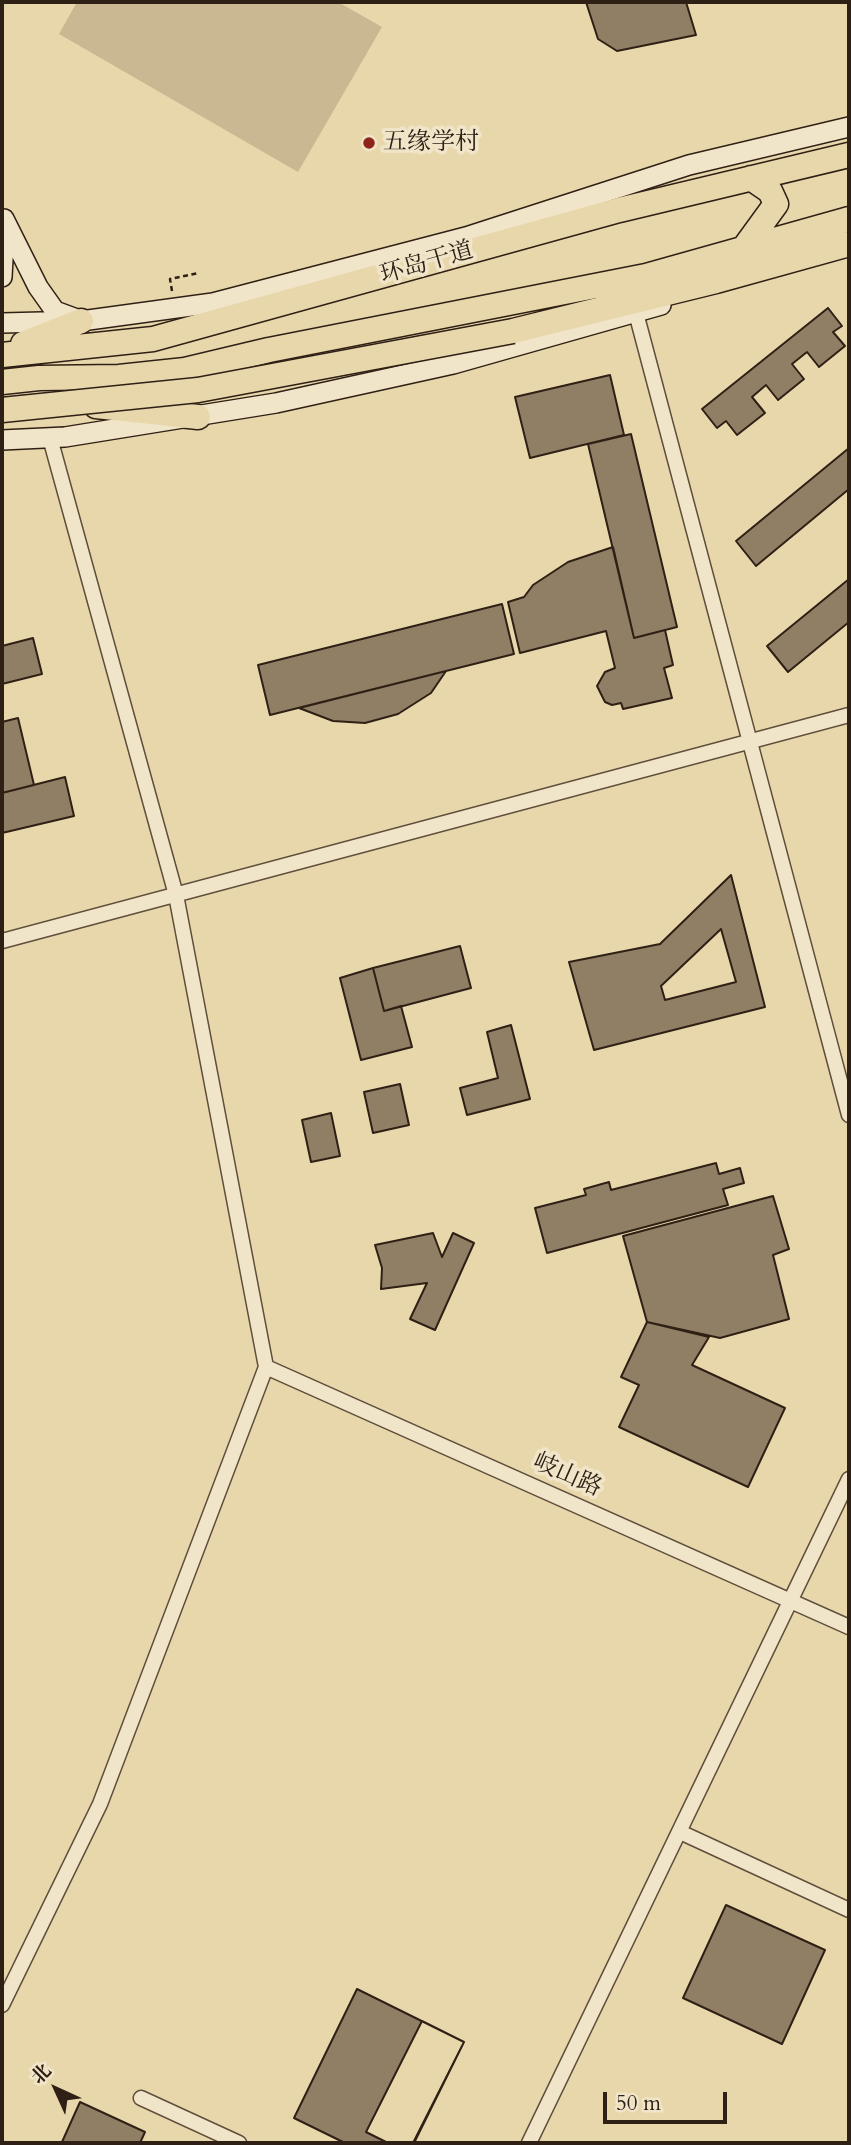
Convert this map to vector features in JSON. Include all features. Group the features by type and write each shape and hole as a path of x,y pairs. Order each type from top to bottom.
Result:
{"highway":[{"name":"环岛干道","path":"2,354 153,338 619,210 849,155"},
{"path":"744,248 776,205 769,191 751,178"},
{"name":"环岛干道","path":"2,382 38,378 119,377 185,370 269,350 646,276 849,219"},
{"path":"2,410 198,390 513,331 849,244"},
{"path":"2,354 81,321"},
{"path":"2,395 198,417"}],"main road":[{"path":"2,323 81,321 213,303 466,237 689,165 849,127"},
{"path":"3,214 38,287 55,311 81,321"},
{"path":"2,277 3,214"},
{"path":"2,440 50,438 198,417 453,364 636,313 825,252"}],"street":[{"path":"636,313 849,1115"},
{"path":"2,2005 100,1804 266,1367 176,895 50,438"},
{"path":"2,941 849,715"},
{"name":"岐山路","path":"266,1367 849,1627"},
{"path":"529,2143 849,1479"},
{"path":"680,1832 849,1910"},
{"path":"141,2098 239,2143"}],"path":[{"path":"175,308 170,279 199,273"}],"shaded area":[{"path":"77,2 338,2 382,27 298,172 59,34"}],"building":[{"path":"586,2 686,2 696,35 617,51 598,39"},
{"path":"828,308 842,326 833,332 845,346 819,367 807,352 792,364 804,379 778,400 766,385 752,397 765,413 737,435 726,421 717,428 702,409"},
{"path":"610,375 624,435 530,458 515,397"},
{"path":"631,434 677,627 634,638 588,444"},
{"path":"849,448 849,489 756,566 736,541"},
{"path":"613,547 634,638 665,630 673,665 664,668 672,698 623,709 621,703 612,705 605,702 597,686 605,672 615,668 606,631 520,653 508,602 524,597 533,585 568,562"},
{"path":"849,579 849,622 788,672 767,646"},
{"path":"502,604 514,654 270,715 258,665"},
{"path":"33,638 42,674 2,684 2,646"},
{"path":"446,671 431,693 398,714 365,723 333,721 299,708"},
{"path":"18,718 34,785 2,793 2,722"},
{"path":"65,777 74,816 2,833 2,793"},
{"path":"731,875 765,1007 594,1050 569,962 660,944","holes":["721,929 736,982 665,1000 661,986"]},
{"path":"460,946 471,988 384,1011 373,968"},
{"path":"373,968 384,1011 401,1006 412,1047 361,1060 340,978"},
{"path":"511,1025 530,1099 467,1115 460,1088 498,1078 487,1032"},
{"path":"400,1084 409,1125 373,1133 364,1092"},
{"path":"331,1113 340,1156 311,1162 302,1120"},
{"path":"716,1163 719,1174 740,1168 744,1183 723,1189 728,1205 547,1253 535,1208 586,1195 584,1189 609,1182 611,1190"},
{"path":"773,1196 789,1249 773,1255 789,1319 720,1338 647,1322 623,1236"},
{"path":"433,1233 442,1257 453,1233 474,1243 435,1330 410,1319 427,1283 381,1289 382,1268 375,1245"},
{"path":"647,1322 709,1337 692,1365 785,1408 748,1487 619,1427 639,1385 621,1377"},
{"path":"726,1905 825,1950 782,2044 683,1998"},
{"path":"357,1989 464,2042 414,2143 345,2143 294,2118"},
{"path":"422,2021 464,2042 413,2143 388,2143 366,2132"},
{"path":"80,2102 145,2132 140,2143 62,2142"}],"place":[{"name":"五缘学村","path":"369,143"}]}
